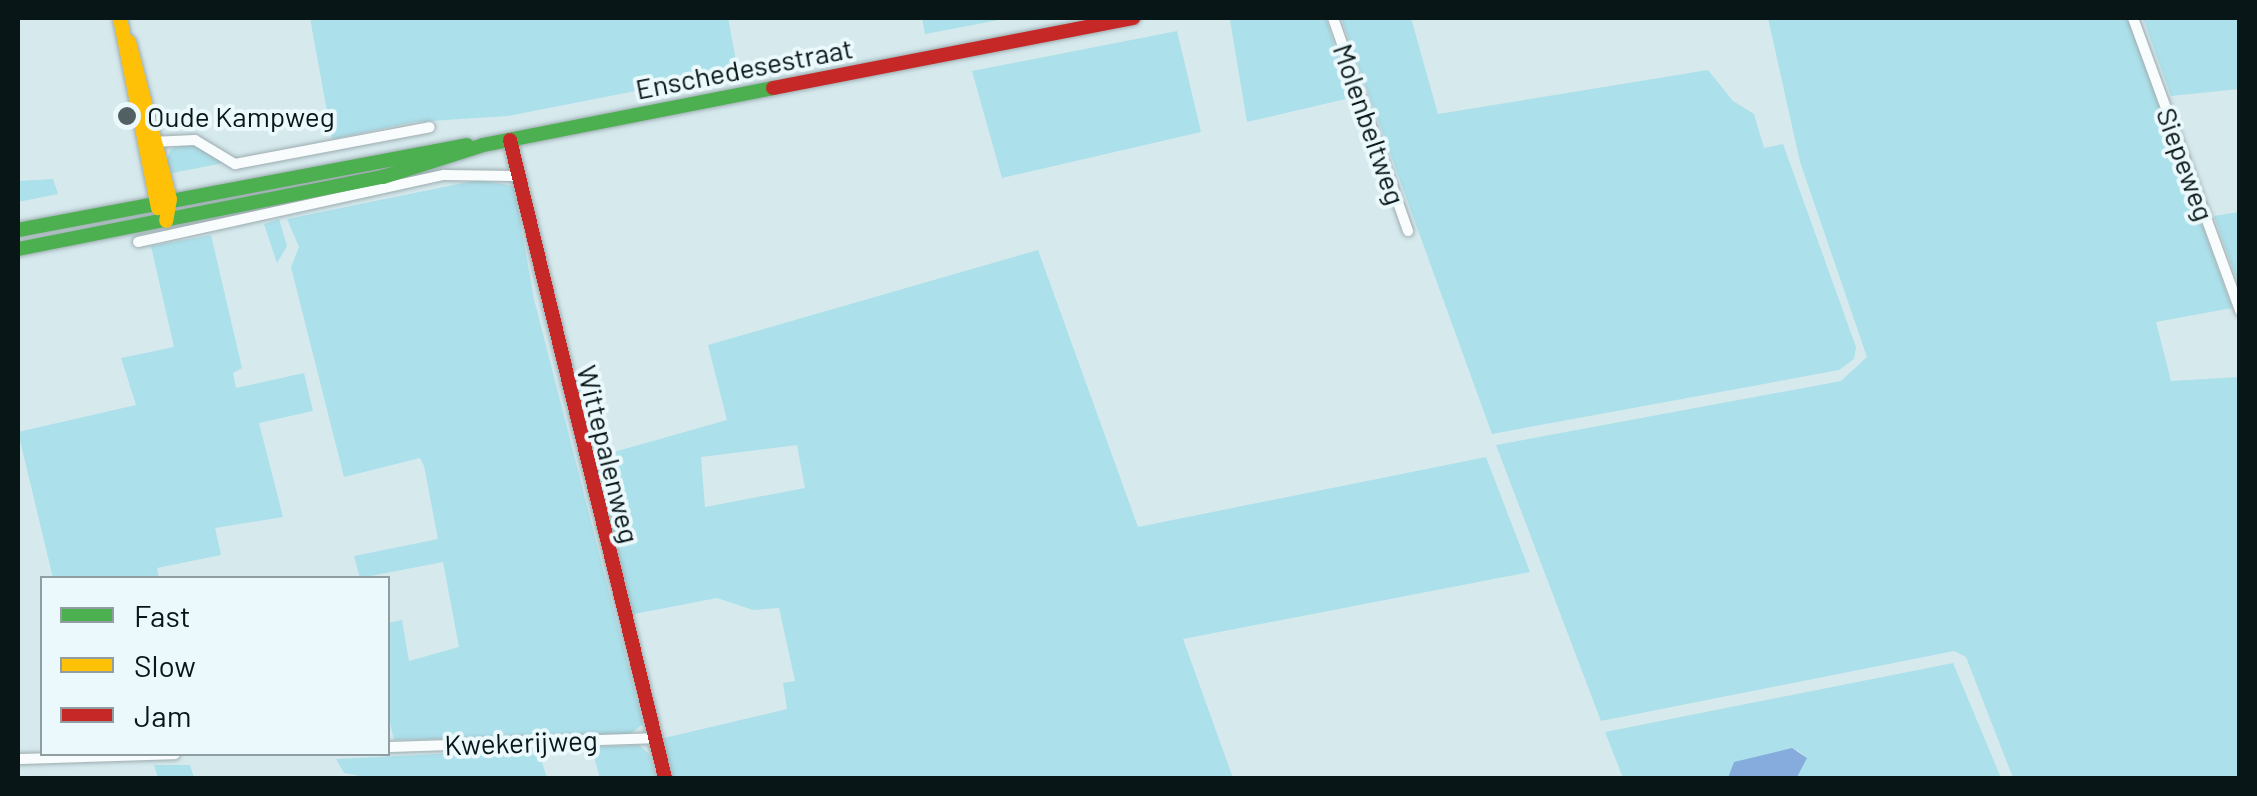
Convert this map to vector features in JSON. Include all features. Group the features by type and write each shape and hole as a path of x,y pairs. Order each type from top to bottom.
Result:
{"street":[{"name":"Enschedesestraat","path":"18,248 383,177 510,140 1133,18"},
{"name":"Molenbeltweg","path":"1333,18 1408,231"},
{"name":"Siepeweg","path":"2133,18 2240,311"},
{"path":"122,23 166,221"},
{"path":"149,142 195,140 235,164 430,127"},
{"name":"Wittepalenweg","path":"510,140 514,176 666,778"},
{"name":"Enschedesestraat","path":"18,230 426,148 483,146"},
{"path":"138,242 444,175 514,176"},
{"name":"Kwekerijweg","path":"390,746 656,738"},
{"path":"18,758 96,756"}],"shaded area":[{"path":"310,18 728,18 738,71 508,116 415,122 332,139"},
{"path":"922,18 1010,18 925,34"},
{"path":"1326,18 1350,98 1247,122 1230,20"},
{"path":"1341,18 1411,18 1438,114 1708,70 1733,101 1754,114 1764,148 1783,144 1856,347 1854,359 1839,370 1492,434"},
{"path":"1768,18 2128,18 2232,308 2156,322 2171,381 2239,377 2239,778 2013,778 1966,657 1954,651 1601,721 1496,445 1841,381 1867,357 1800,162"},
{"path":"2143,18 2239,18 2239,89 2171,96"},
{"path":"1177,31 1201,132 1002,178 972,71"},
{"path":"186,144 201,147 224,163 172,173 166,161 171,149"},
{"path":"53,179 58,194 18,202 18,181"},
{"path":"478,180 514,186 534,299 643,724 630,734 394,740 390,723 390,623 402,620 409,661 459,647 443,562 359,576 354,556 438,539 424,466 420,458 344,477 291,267 299,247 287,219"},
{"path":"2240,212 2239,286 2214,216"},
{"path":"279,219 287,246 277,263 264,224"},
{"path":"211,235 242,368 233,373 236,388 304,373 313,411 259,423 283,517 215,528 221,555 157,568 159,576 53,576 18,432 136,405 121,358 174,347 151,246"},
{"path":"1038,250 1138,527 1486,457 1530,572 1183,639 1233,778 670,778 660,739 787,709 783,683 795,681 779,608 753,610 717,598 629,615 589,459 727,420 708,345","holes":["797,445 805,488 705,507 701,457"]},
{"path":"1953,663 2001,778 1790,778 1807,758 1797,750 1728,778 1623,778 1605,732"},
{"path":"639,745 649,754 656,778 600,778 591,747"},
{"path":"1792,748 1807,758 1797,777 1728,778 1734,762"},
{"path":"538,749 547,778 370,778 344,773 336,759"},
{"path":"154,765 190,765 194,778 158,778"}],"traffic: fast":[{"path":"18,249 383,177 483,145 773,88"},
{"path":"18,230 467,145"}],"traffic: slow":[{"path":"120,18 158,208"},
{"path":"129,42 170,199 166,221"}],"traffic: jam":[{"path":"773,88 1133,18"},
{"path":"510,140 665,778"}],"place":[{"name":"Oude Kampweg","path":"127,116"}]}
